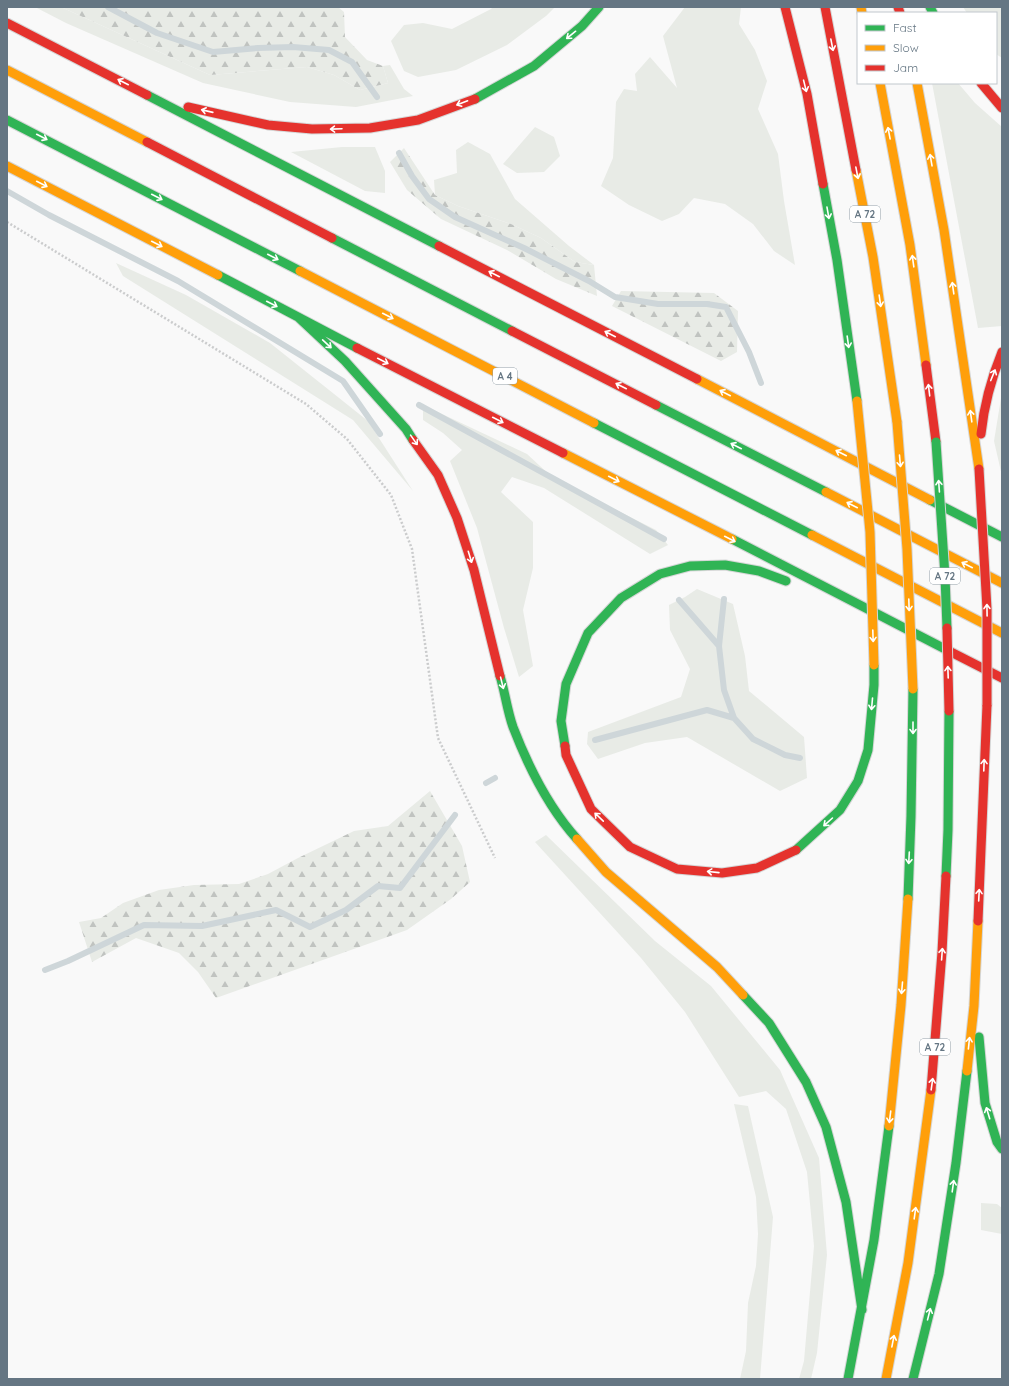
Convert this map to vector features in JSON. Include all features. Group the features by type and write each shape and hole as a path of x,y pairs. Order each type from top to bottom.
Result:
{"highway":[{"path":"158,100 268,125 312,129 370,128 418,120 474,99 534,66 582,26 598,7"},
{"path":"785,7 810,109 837,260 857,401 870,532 874,685 868,750 858,781 840,810 796,850 757,868 722,873 677,868 630,847 591,809 566,755 561,721 566,684 588,633 621,598 660,574 690,566 725,565 759,571 793,584"},
{"name":"A 72","path":"825,7 873,257 897,422 907,549 912,689 911,829 904,972 881,1194 862,1310 848,1379"},
{"path":"7,23 1002,537"},
{"path":"7,70 1002,583"},
{"name":"A 72","path":"880,84 910,244 936,442 945,576 949,711 948,838 933,1077 908,1264 886,1379"},
{"path":"913,1379 939,1274 948,1220 974,1006 987,705 987,609 978,469 944,230 917,84"},
{"path":"982,84 1002,108"},
{"name":"A 4","path":"7,120 1002,633"},
{"path":"7,166 1002,678"},
{"path":"298,317 344,361 406,429 438,475 457,518 474,570 513,726 541,789 569,830 606,872 717,967 769,1023 806,1082 826,1127 846,1202 862,1310"},
{"path":"978,469 982,418 989,385 1002,352"},
{"path":"820,595 866,609"},
{"path":"974,1006 981,1051 985,1103 997,1142 1002,1149"}],"path":[{"path":"7,222 306,404 346,439 372,469 390,494 412,549 438,738 495,858"}],"green space":[{"path":"35,7 61,7 210,75 307,67 334,75 360,90 388,83 383,66 390,65 404,89 413,96 356,107 290,102 203,83 66,23"},
{"path":"61,7 338,7 344,12 345,37 367,60 383,66 388,83 360,90 334,75 307,67 210,75"},
{"path":"493,7 555,7 546,16 507,45 456,70 418,77 404,71 391,41 404,25 423,23 452,29"},
{"path":"685,7 741,7 739,24 755,50 767,81 758,109 778,154 795,265 774,251 753,224 725,204 694,198 679,214 662,221 629,205 601,186 613,158 616,102 624,89 637,91 635,74 650,57 677,88 663,36"},
{"path":"963,7 1002,7 1002,58 997,55 997,12 966,12"},
{"path":"932,84 959,84 975,103 1002,127 1002,326 978,328"},
{"path":"535,127 554,137 560,156 544,172 517,173 503,164"},
{"path":"468,142 490,154 515,199 569,246 594,265 575,262 541,238 511,224 458,206 435,195 434,180 457,173 456,150"},
{"path":"342,147 375,147 385,171 385,193 365,191 291,152"},
{"path":"404,148 435,195 458,206 511,224 541,238 575,262 594,265 597,296 556,279 507,250 441,219 407,190 390,162"},
{"path":"116,263 186,295 270,343 368,421 413,491 353,420 123,276"},
{"path":"621,291 714,293 738,311 737,352 721,361 612,306"},
{"path":"1002,392 1002,476 994,441"},
{"path":"423,405 527,454 553,478 656,530 668,545 650,554 544,488 512,477 501,492 533,522 533,568 523,610 533,666 519,677 477,528 450,461 462,450 443,433 423,420"},
{"path":"697,589 733,604 745,656 749,691 804,737 807,778 780,791 687,737 645,743 598,759 587,744 588,732 681,697 690,669 670,630 669,605"},
{"path":"430,791 462,846 470,882 451,899 407,930 216,998 198,972 179,953 136,938 92,962 79,922 101,918 123,903 159,890 194,885 239,884 268,874 354,831 388,826"},
{"path":"546,835 655,941 711,986 780,1070 819,1158 827,1255 817,1353 811,1379 799,1379 804,1361 814,1246 807,1172 786,1109 766,1091 739,1097 685,1012 641,958 535,842"},
{"path":"734,1104 748,1106 773,1217 760,1379 740,1379 746,1351 748,1303 756,1266 758,1234 756,1197"},
{"path":"981,1203 997,1204 1002,1208 1002,1234 981,1230"}],"waterway":[{"path":"108,7 157,33 213,52 293,47 329,50 352,62 377,97"},
{"path":"399,153 412,176 429,199 455,217 524,248 589,281 615,297 658,304 707,304 726,307 749,352 761,383"},
{"path":"7,191 49,215 178,281 343,381 380,434"},
{"path":"419,405 664,539"},
{"path":"724,599 719,646 724,690 734,718 753,739 785,755 800,758"},
{"path":"679,600 719,646"},
{"path":"595,740 707,710 734,718"},
{"path":"486,783 495,778"},
{"path":"45,970 68,961 144,925 202,926 276,910 310,927 346,910 378,886 400,888 455,815"}],"traffic: fast":[{"path":"475,99 534,66 582,26 599,7"},
{"path":"930,7 932,12"},
{"path":"147,95 439,246"},
{"path":"7,120 300,271"},
{"path":"823,184 837,260 857,401"},
{"path":"332,238 512,331"},
{"path":"218,275 357,348"},
{"path":"298,317 345,361 406,429 413,440"},
{"path":"656,405 826,492"},
{"path":"594,423 812,535"},
{"path":"936,442 947,628"},
{"path":"930,500 1002,537"},
{"path":"732,539 947,650"},
{"path":"565,746 561,721 566,684 588,633 621,598 660,574 690,566 725,565 759,571 786,581"},
{"path":"796,850 840,810 858,781 868,750 874,685 874,665"},
{"path":"500,676 511,721 525,757 548,800 577,839"},
{"path":"908,899 913,689"},
{"path":"946,876 949,711"},
{"path":"743,995 769,1023 806,1082 826,1127 846,1202 862,1310"},
{"path":"979,1037 985,1103 997,1142 1002,1149"},
{"path":"913,1379 939,1274 956,1163 967,1071"},
{"path":"848,1379 874,1240 889,1126"}],"traffic: slow":[{"path":"861,7 862,12"},
{"path":"7,70 147,142"},
{"path":"880,84 910,245 926,365"},
{"path":"917,84 944,230 979,469"},
{"path":"7,166 218,275"},
{"path":"856,170 873,257 897,422"},
{"path":"300,271 594,423"},
{"path":"697,379 930,500"},
{"path":"857,401 870,532 874,665"},
{"path":"897,422 907,549 913,689"},
{"path":"563,453 732,539"},
{"path":"826,492 1002,583"},
{"path":"812,535 1002,633"},
{"path":"577,839 606,872 717,967 743,995"},
{"path":"889,1126 901,1005 908,899"},
{"path":"967,1071 974,1006 978,921"},
{"path":"886,1379 908,1263 931,1090"}],"traffic: jam":[{"path":"785,7 807,94 823,184"},
{"path":"825,7 856,170"},
{"path":"898,7 900,12"},
{"path":"7,23 147,95"},
{"path":"982,84 1002,108"},
{"path":"188,107 268,125 312,129 370,128 418,120 475,99"},
{"path":"147,142 332,238"},
{"path":"439,246 697,379"},
{"path":"512,331 656,405"},
{"path":"357,348 563,453"},
{"path":"981,434 988,392 1002,352"},
{"path":"926,365 936,442"},
{"path":"413,440 438,475 457,518 474,570 500,676"},
{"path":"979,469 987,609 987,705"},
{"path":"947,628 949,711"},
{"path":"947,650 1002,678"},
{"path":"978,921 987,705"},
{"path":"565,746 566,755 591,809 630,847 677,869 722,873 757,868 796,850"},
{"path":"931,1090 942,952 946,876"}]}
